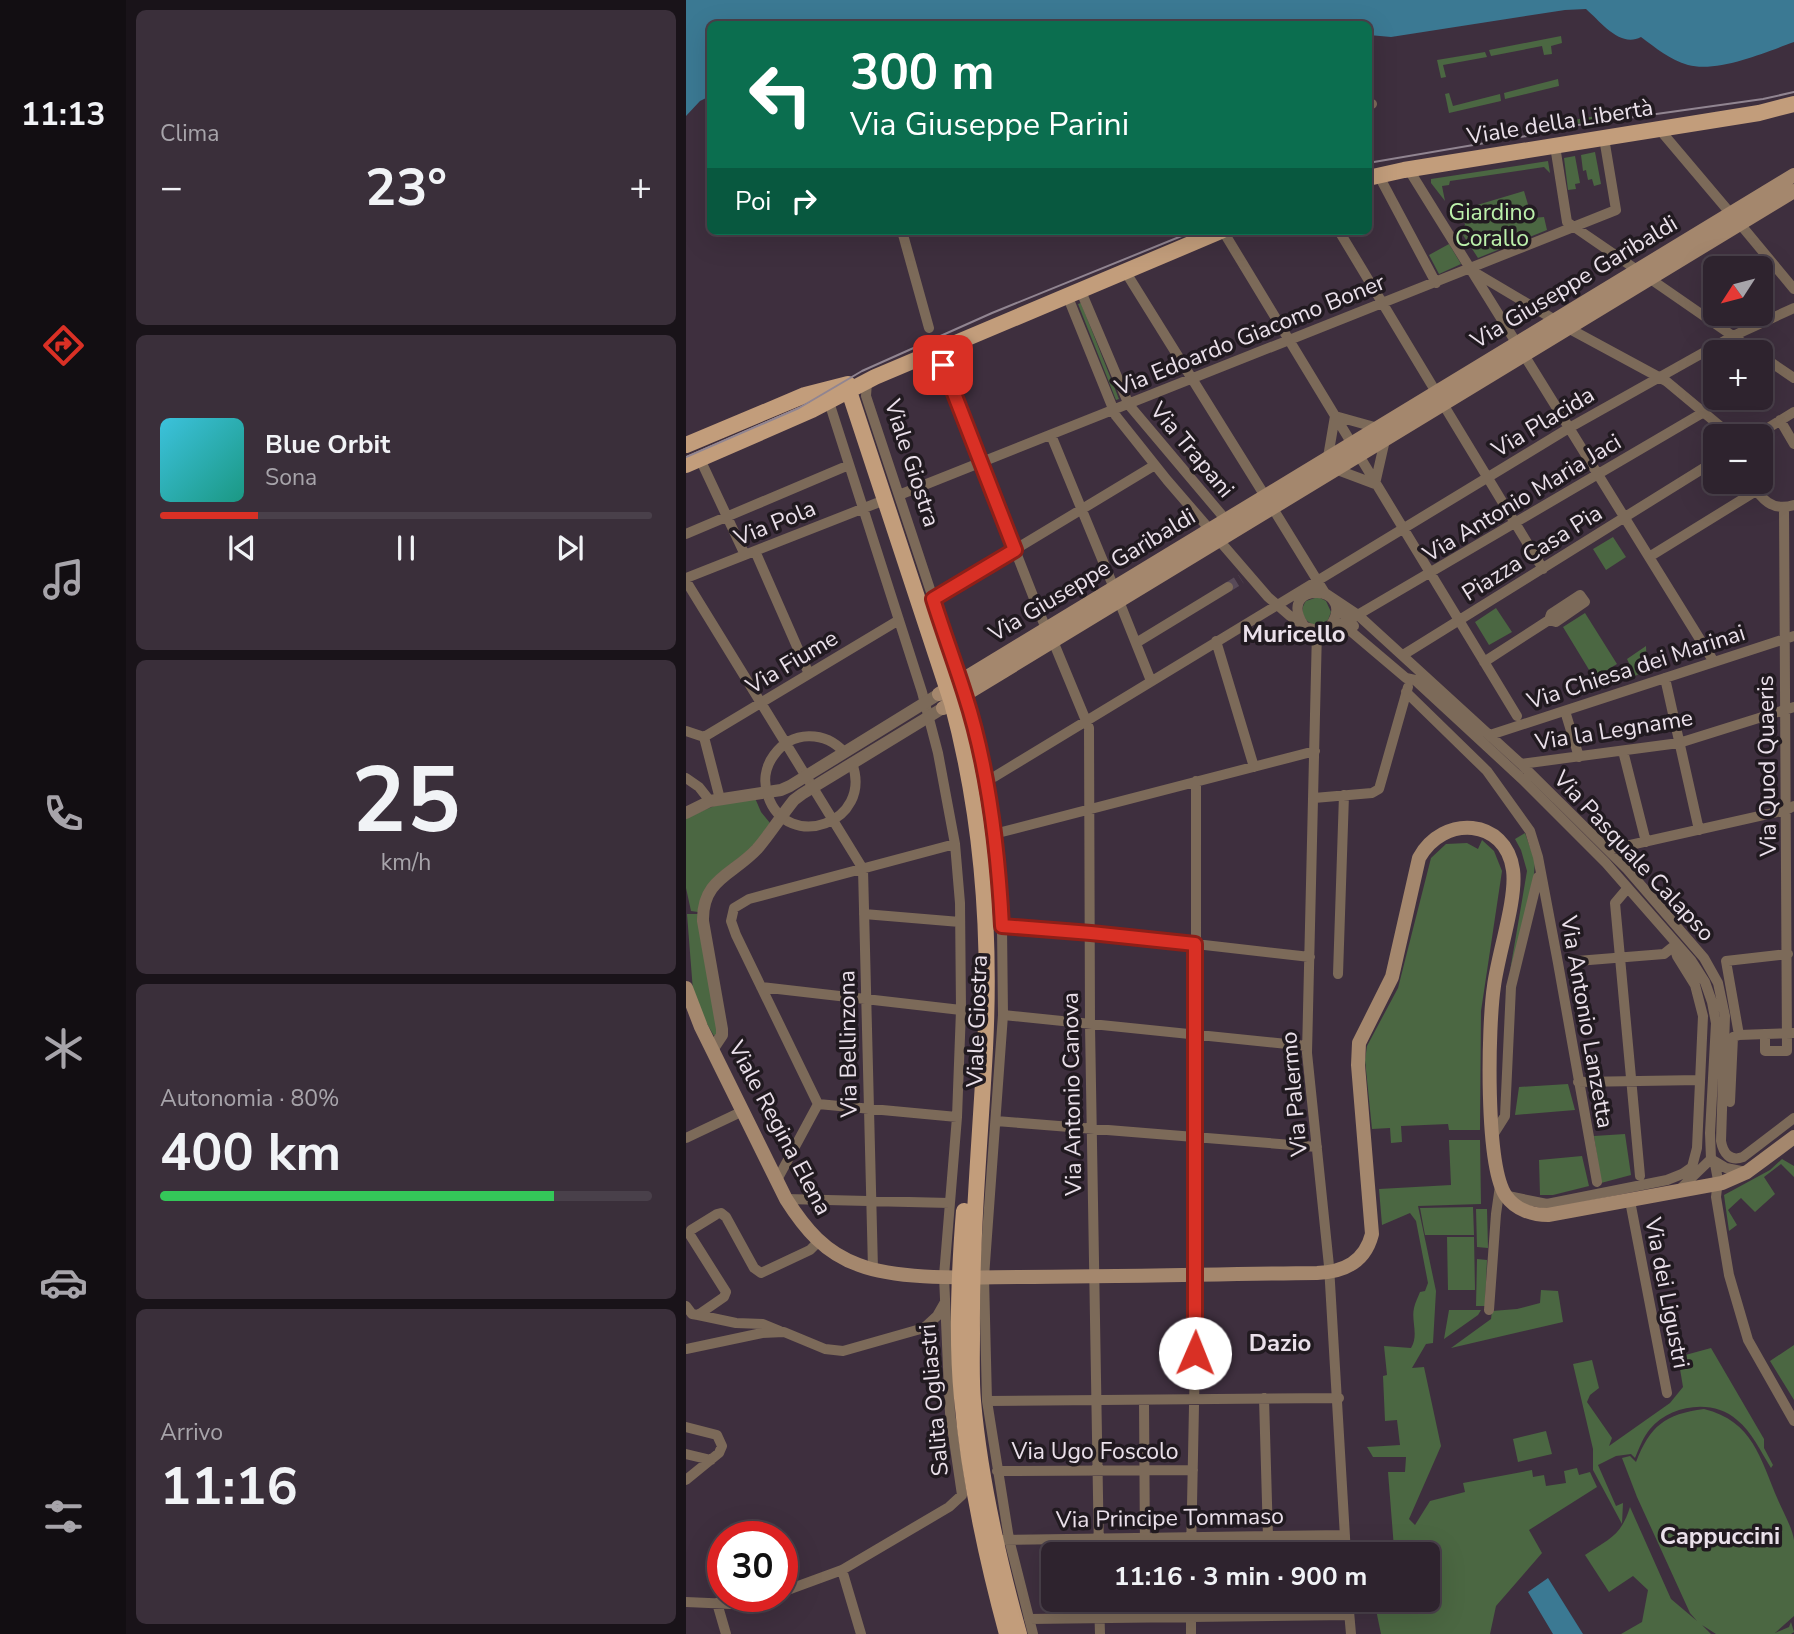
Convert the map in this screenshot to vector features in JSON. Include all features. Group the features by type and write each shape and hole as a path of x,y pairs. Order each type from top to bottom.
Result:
{"main road":[{"path":"1759,113 1794,104"},
{"path":"1759,113 1794,112"},
{"name":"Viale della Libertà","path":"1374,177 1759,113"},
{"name":"Via Giuseppe Garibaldi","path":"1735,219 1794,175"},
{"name":"Via Giuseppe Garibaldi","path":"947,696 1520,349 1555,320 1643,274 1735,219 1794,191"},
{"path":"693,462 937,351 1212,235"},
{"name":"Via Giuseppe Garibaldi","path":"1520,349 1569,328 1643,274"},
{"path":"686,445 805,395 853,389"},
{"name":"Viale Giostra","path":"853,389 870,506 947,696 972,851 977,900 976,1048 961,1390 968,1494 1007,1634"},
{"name":"Viale Giostra","path":"853,389 947,696 969,783 981,849 986,992 965,1276 973,1400 1019,1634"},
{"name":"Via Giuseppe Garibaldi","path":"1214,536 1226,520 1269,502"},
{"path":"1330,1273 1348,1267 1361,1257 1372,1234 1358,1065 1359,1043 1392,977 1419,858 1434,838 1449,830 1463,827 1479,829 1492,836 1508,854 1513,870 1512,891 1492,1002 1490,1111 1495,1167 1503,1191 1519,1208 1543,1215 1716,1185 1747,1172 1794,1137"},
{"name":"Viale Regina Elena","path":"686,988 689,1013 712,1050 786,1199 818,1242 845,1259 873,1269 965,1276 1330,1273"}],"street":[{"path":"1660,130 1794,289"},
{"name":"Via Edoardo Giacomo Boner","path":"899,495 1616,211 1604,138"},
{"path":"1555,146 1567,222 1739,340"},
{"path":"1409,170 1714,662"},
{"path":"1374,177 1436,283"},
{"path":"903,235 929,328"},
{"path":"1224,235 1517,716"},
{"path":"1341,235 1543,569"},
{"path":"1471,270 1555,320"},
{"path":"1125,271 1317,581 1334,602 1340,623"},
{"name":"Via Trapani","path":"1074,292 1129,405 1226,520"},
{"name":"Via Trapani","path":"1074,292 1119,422 1245,577 1306,627"},
{"name":"Via Placida","path":"1276,605 1569,428 1733,336 1794,308"},
{"path":"1569,328 1666,381 1718,424"},
{"name":"Via Antonio Canova","path":"937,351 1089,728 1090,1026 1098,1542"},
{"path":"1773,364 1794,378"},
{"name":"Viale Giostra","path":"853,389 849,465 870,506 900,620 947,696 986,780 995,834 1002,926 1003,1015 996,1121 965,1276"},
{"name":"Viale Giostra","path":"853,389 899,495 933,599 947,696"},
{"name":"Via Antonio Maria Jaci","path":"1340,623 1430,574 1704,412"},
{"path":"1773,424 1794,414"},
{"path":"1335,416 1382,434 1375,484"},
{"path":"1335,416 1332,463 1375,484"},
{"path":"1780,420 1794,444"},
{"path":"1051,435 1151,681"},
{"path":"693,462 750,553 809,674"},
{"path":"686,534 849,465"},
{"path":"933,599 1155,465"},
{"name":"Piazza Casa Pia","path":"1403,655 1703,469"},
{"path":"1649,558 1751,494"},
{"path":"1759,494 1771,505 1789,506"},
{"name":"Via Pola","path":"686,580 870,506"},
{"name":"Via Quod Quaeris","path":"1789,506 1789,1030"},
{"name":"Via Bellinzona","path":"686,580 863,869 873,1269"},
{"path":"1317,581 1300,602 1299,619 1306,627 1317,630 1340,623"},
{"path":"1136,643 1228,587"},
{"path":"1304,597 1315,592 1325,593"},
{"name":"Via Pasquale Calapso","path":"1325,593 1358,615 1521,764 1608,850 1699,953 1718,983 1726,1021 1721,1141 1723,1150 1733,1158 1743,1157 1794,1118"},
{"path":"1334,602 1336,618 1340,623 1409,675 1412,681 1523,785 1626,890 1697,976 1709,1006 1711,1024 1706,1138 1708,1156 1726,1168 1747,1172"},
{"path":"969,783 986,780 1276,605"},
{"name":"Via Fiume","path":"704,737 900,620"},
{"path":"1484,662 1549,621"},
{"name":"Via Palermo","path":"1317,630 1307,1046 1330,1273 1345,1542"},
{"name":"Via Chiesa dei Marinai","path":"1490,735 1789,637"},
{"path":"1216,641 1254,767"},
{"path":"1665,678 1699,830"},
{"path":"1412,681 1415,680 1461,721 1600,856 1698,970 1711,997 1716,1023 1711,1159 1729,1275 1753,1350 1794,1421"},
{"path":"1314,798 1372,793 1379,789 1406,692 1412,681"},
{"name":"Via Antonio Lanzetta","path":"1406,692 1478,761 1530,831 1540,869 1597,1182"},
{"name":"Via Giuseppe Garibaldi","path":"810,781 852,764 929,716 947,696"},
{"name":"Via Giuseppe Garibaldi","path":"810,781 844,752 947,696"},
{"name":"Via la Legname","path":"1521,764 1679,743 1790,708"},
{"path":"1565,710 1579,757"},
{"name":"Viale Giostra","path":"929,716 955,844 960,922 961,1010 950,1203 987,1401 997,1471 1002,1540 1033,1634"},
{"path":"686,732 704,737 715,800"},
{"path":"779,819 763,793 769,764 785,740 816,736 831,741 844,752"},
{"path":"995,834 1315,751"},
{"path":"1623,751 1646,842"},
{"path":"779,819 803,826 836,823 854,795 856,779 852,764"},
{"path":"686,778 715,800"},
{"path":"686,813 715,800 763,793 810,781"},
{"path":"712,1050 722,1035 722,1029 704,932 704,906 710,890 719,879 753,852 810,781"},
{"path":"1191,1542 1196,1274 1196,782"},
{"path":"1338,974 1344,795"},
{"path":"1608,850 1790,808"},
{"path":"818,1104 733,928 731,915 734,908 749,899 955,844"},
{"path":"1493,1135 1506,1116 1511,987 1540,869"},
{"path":"1626,890 1615,903 1640,1176"},
{"path":"864,914 960,922"},
{"path":"1002,926 1310,957"},
{"path":"1577,961 1664,954 1674,946"},
{"path":"1489,1310 1496,1214 1503,1191 1547,1204 1667,1180 1688,1171 1695,1161 1703,1025 1695,985 1674,946"},
{"path":"1739,1035 1726,961 1788,954"},
{"path":"761,987 961,1010"},
{"path":"1003,1015 1090,1026 1307,1046"},
{"path":"1730,1102 1733,1037 1789,1030 1787,1051 1765,1051 1765,1034"},
{"path":"1578,1082 1700,1080"},
{"path":"818,1104 957,1117"},
{"path":"777,1180 818,1104"},
{"path":"686,1138 743,1111"},
{"path":"996,1121 1317,1147"},
{"path":"1679,1190 1711,1159"},
{"path":"1716,1185 1720,1194 1733,1275 1753,1339 1794,1410"},
{"path":"786,1199 950,1203"},
{"name":"Via dei Ligustri","path":"1630,1201 1667,1393"},
{"path":"698,1315 722,1300 726,1292 691,1240 691,1230 697,1226 717,1214 724,1214 754,1268 761,1273 810,1250 818,1242"},
{"name":"Salita Ogliastri","path":"965,1276 945,1302 950,1413 968,1494"},
{"path":"686,1306 692,1314 736,1323 763,1324 825,1349 843,1351 924,1328 937,1316 945,1302"},
{"path":"686,1349 762,1333 784,1332"},
{"path":"1264,1398 1268,1536"},
{"path":"987,1401 1339,1398"},
{"path":"1144,1399 1145,1542"},
{"path":"686,1427 713,1433 720,1439 721,1450 686,1480"},
{"path":"686,1454 711,1460"},
{"name":"Via Ugo Foscolo","path":"997,1471 1193,1470"},
{"path":"798,1586 842,1570 968,1494"},
{"name":"Via Principe Tommaso","path":"1002,1540 1345,1535"},
{"path":"842,1570 861,1634"},
{"path":"686,1602 707,1603"},
{"path":"720,1612 726,1634"},
{"path":"1100,1612 1100,1634"},
{"path":"1145,1612 1145,1618"},
{"path":"1191,1612 1191,1634"},
{"path":"1349,1612 1351,1634"},
{"path":"1029,1619 1349,1615"}],"green space":[{"path":"1561,36 1562,43 1551,46 1552,54 1544,55 1542,46 1491,56 1489,50"},
{"path":"1485,52 1487,57 1443,65 1446,77 1441,78 1437,60"},
{"path":"1558,79 1559,86 1505,99 1504,93"},
{"path":"1449,93 1453,106 1500,94 1501,101 1449,113 1445,94"},
{"path":"1602,115 1603,119 1534,132 1533,127"},
{"path":"1595,152 1601,184 1594,186 1592,179 1588,180 1586,170 1583,171 1581,155"},
{"path":"1575,156 1580,183 1575,184 1576,189 1568,190 1564,158"},
{"path":"1548,161 1550,173 1544,167 1450,181 1449,185 1442,186 1445,201 1431,183 1431,179"},
{"name":"Giardino Corallo","path":"1524,191 1532,218 1544,217 1547,230 1478,258 1459,229 1465,225 1463,214 1457,214 1457,211"},
{"path":"1449,244 1461,264 1439,274 1429,255"},
{"path":"1081,303 1119,399 1116,400 1078,304"},
{"path":"1613,537 1626,557 1606,570 1593,549"},
{"path":"1318,597 1326,601 1331,612 1328,620 1317,626 1306,619 1303,609 1306,601"},
{"path":"1496,608 1512,632 1489,645 1475,622"},
{"path":"1585,613 1617,664 1594,678 1563,627"},
{"path":"1646,646 1647,670 1635,676 1627,659"},
{"path":"755,798 770,823 745,853 709,884 698,912 691,911 686,888 686,818 714,806"},
{"path":"1525,833 1535,861 1533,888 1510,971 1527,871 1515,839"},
{"path":"1482,840 1494,851 1502,871 1481,1011 1480,1130 1449,1130 1448,1124 1401,1126 1402,1142 1391,1143 1390,1128 1372,1129 1365,1060 1367,1046 1398,988 1431,858 1446,844 1467,843 1478,849"},
{"path":"687,914 698,914 719,1031 714,1036 693,991"},
{"path":"1568,1084 1575,1110 1515,1115 1519,1087"},
{"path":"1625,1134 1631,1175 1601,1183 1594,1136"},
{"path":"1449,1140 1480,1140 1481,1204 1418,1206 1436,1291 1433,1343 1426,1344 1412,1368 1424,1367 1441,1446 1409,1519 1415,1525 1430,1501 1465,1492 1463,1483 1532,1470 1533,1477 1544,1475 1546,1486 1566,1483 1564,1471 1577,1468 1579,1475 1590,1472 1597,1487 1529,1530 1542,1553 1496,1606 1490,1634 1381,1634 1376,1612 1440,1612 1440,1542 1394,1542 1388,1472 1405,1472 1406,1457 1373,1457 1367,1447 1400,1445 1397,1420 1385,1421 1383,1376 1387,1375 1384,1346 1411,1348 1414,1338 1414,1306 1420,1292 1425,1291 1428,1283 1416,1221 1410,1213 1382,1225 1379,1189 1451,1185"},
{"path":"1582,1156 1589,1186 1553,1195 1540,1195 1539,1160"},
{"path":"1782,1159 1794,1166 1794,1177 1781,1164 1764,1177 1775,1194 1755,1212 1741,1198 1728,1210 1737,1225 1729,1231 1724,1195 1770,1170"},
{"path":"1473,1207 1474,1235 1425,1235 1420,1208"},
{"path":"1476,1209 1487,1209 1488,1248 1477,1247"},
{"path":"1447,1237 1474,1237 1475,1290 1448,1290"},
{"path":"1477,1259 1487,1260 1485,1306 1476,1306"},
{"path":"1541,1290 1558,1291 1563,1322 1451,1348 1491,1319 1492,1311 1517,1309 1540,1303"},
{"path":"1449,1310 1481,1310 1444,1339"},
{"path":"1794,1345 1794,1400 1770,1361"},
{"path":"1711,1348 1764,1439 1764,1448 1773,1465 1771,1468 1747,1430 1727,1413 1692,1407 1669,1414 1650,1429 1635,1458 1631,1454 1616,1456 1598,1465 1616,1506 1623,1503 1622,1524 1593,1470 1593,1449 1573,1364 1592,1360 1599,1388 1590,1395 1587,1402 1612,1438 1609,1446 1670,1403 1683,1387 1678,1357"},
{"name":"Cappuccini","path":"1704,1409 1734,1422 1753,1443 1789,1525 1794,1540 1794,1616 1775,1633 1789,1627 1791,1622 1794,1632 1791,1634 1716,1634 1702,1625 1711,1634 1621,1634 1642,1622 1648,1590 1633,1576 1609,1592 1585,1555 1618,1531 1630,1507 1671,1599 1697,1621 1690,1613 1622,1458 1630,1456 1636,1462 1647,1439 1661,1424 1679,1414"},
{"path":"1546,1431 1552,1454 1518,1462 1513,1439"}],"water":[{"path":"686,0 1794,0 1794,42 1727,64 1700,67 1669,57 1641,37 1626,39 1618,36 1586,9 1391,37 1372,35 1372,21 707,21 707,98 686,116"},
{"path":"1548,1578 1583,1634 1553,1634 1528,1592"}],"tunnel":[{"path":"1228,587 1241,579"}],"tram line":[{"path":"1372,162 1578,125 1763,99 1794,92"},
{"path":"686,457 799,408 862,371 992,313 1184,235"}],"district":[{"name":"Muricello","path":"1294,634"},
{"name":"Dazio","path":"1280,1343"},
{"name":"Cappuccini","path":"1720,1536"}],"route":[{"path":"943,365 1015,550 933,599 965,695 986,780 995,834 1002,926 1195,944 1195,1353"}]}
